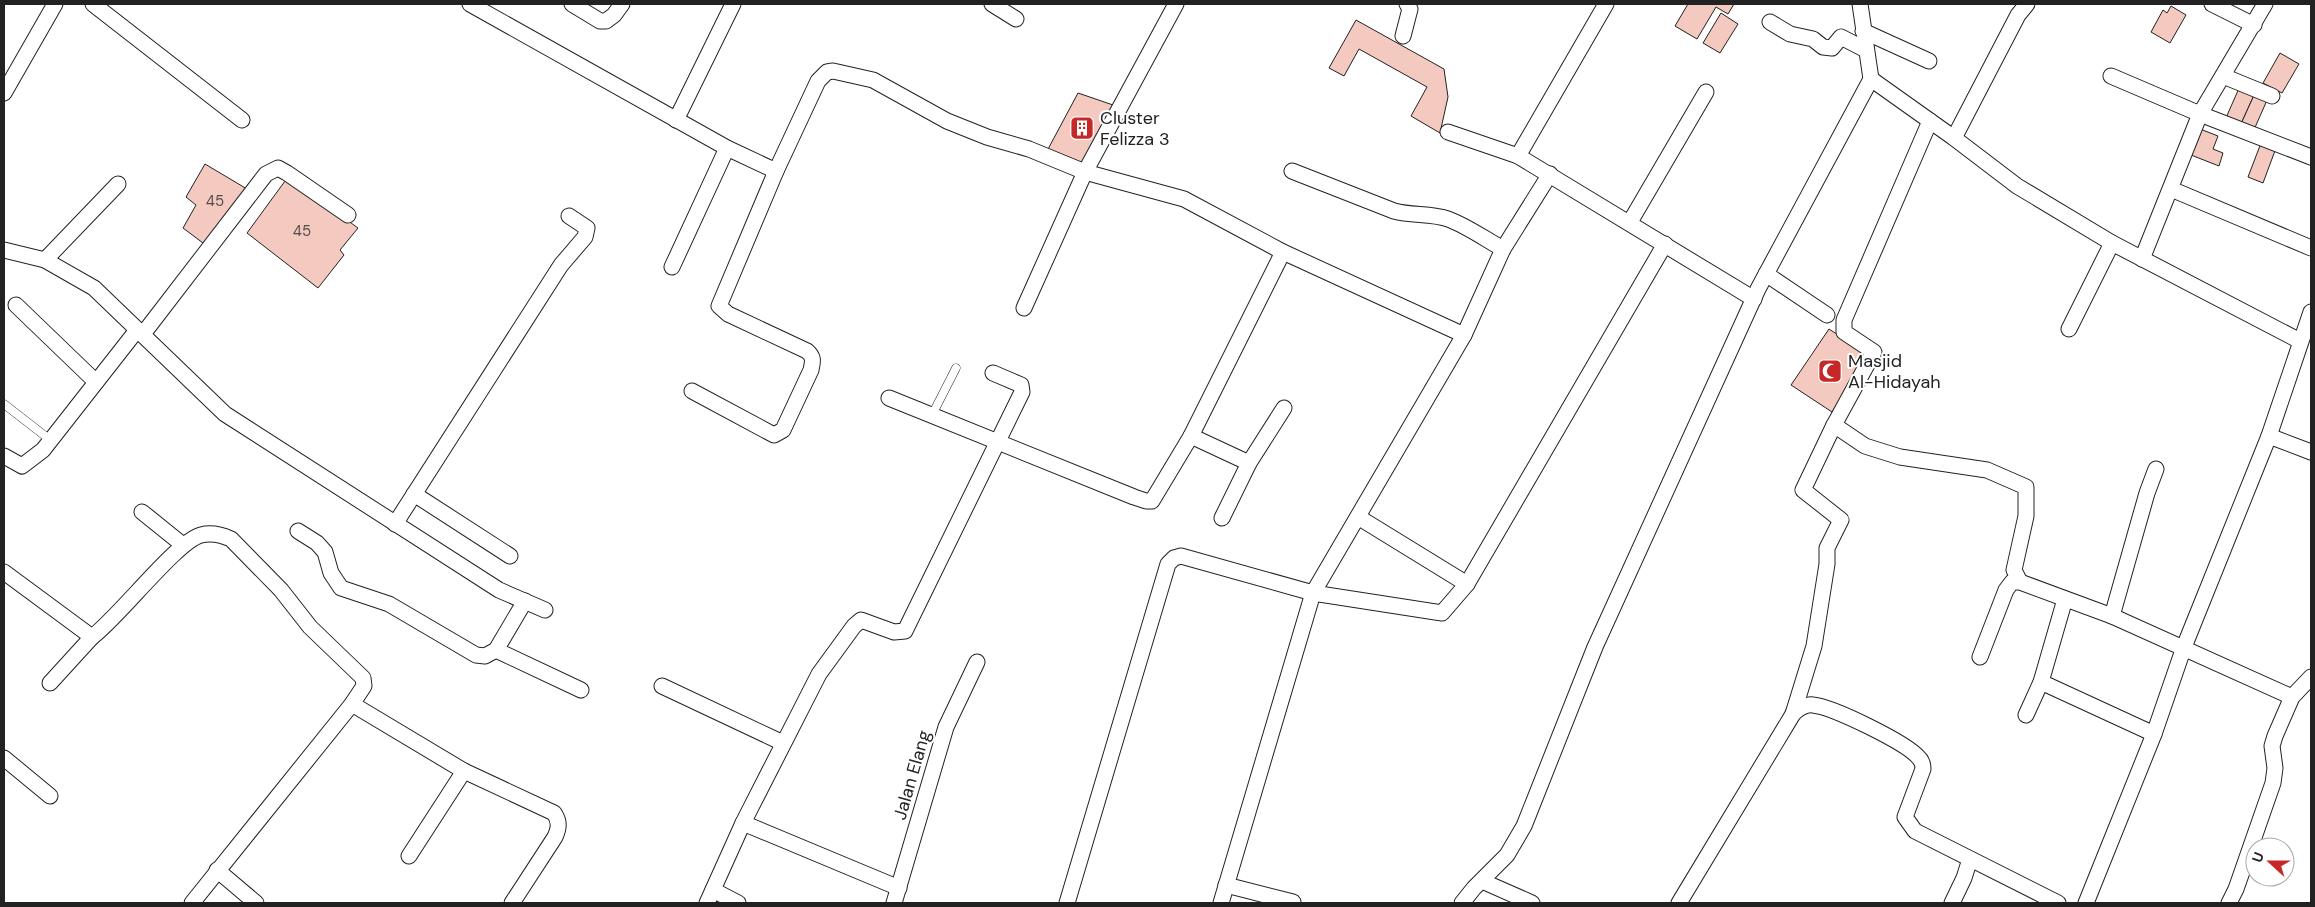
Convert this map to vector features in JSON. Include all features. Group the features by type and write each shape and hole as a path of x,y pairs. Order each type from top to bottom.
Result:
{"street":[{"path":"93,4 242,120"},
{"path":"470,4 676,120 776,171"},
{"path":"572,4 600,21 606,22 622,4"},
{"path":"676,120 733,4"},
{"path":"992,4 1016,19"},
{"path":"1024,308 1085,172 1176,4"},
{"path":"1403,36 1410,9 1407,4"},
{"path":"1518,156 1606,4"},
{"path":"1462,903 1507,855 1524,826 1595,647 1754,299 1871,79 1860,4"},
{"path":"1954,138 2018,14 2027,4"},
{"path":"2212,4 2254,25"},
{"path":"2142,258 2172,189 2200,114 2265,4"},
{"path":"4,93 50,6"},
{"path":"1770,22 1790,34 1813,39 1823,47 1832,48 1840,36 1866,50"},
{"path":"1863,31 1929,61"},
{"path":"692,391 774,435 783,430 811,370 812,356 807,351 728,314 719,306 776,171 818,81 827,72 834,71 873,80 947,122 986,137 1036,151 1085,172 1184,199 1283,252 1464,335"},
{"path":"2111,76 2200,114 2311,157"},
{"path":"2224,76 2272,96"},
{"path":"1871,79 1954,138 2016,186 2112,243 2300,341"},
{"path":"1630,222 1706,92"},
{"path":"1679,903 1793,714 1814,646 1827,564 1827,548 1842,520 1803,490 1834,425 1874,352 1844,332 1844,320 1930,121"},
{"path":"1448,132 1518,156 1630,222 1754,299"},
{"path":"672,267 728,148"},
{"path":"4,456 22,466 43,450 96,382 140,332 266,174 278,168 348,215"},
{"path":"1292,171 1394,211 1412,216 1428,214 1448,219 1503,249"},
{"path":"1221,903 1312,593 1358,518 1464,335 1503,249 1550,174"},
{"path":"45,260 118,184"},
{"path":"2172,189 2311,248"},
{"path":"395,524 561,265 585,237 587,228 569,216"},
{"path":"2069,329 2112,243"},
{"path":"1067,903 1168,564 1174,558 1181,556 1312,593 1442,614 1467,584 1665,244"},
{"path":"4,250 45,260 94,288 224,414 499,590 545,610"},
{"path":"889,398 1149,501 1154,498 1190,436 1283,252"},
{"path":"1766,274 1827,315"},
{"path":"16,305 96,382"},
{"path":"2086,903 2154,734 2184,647 2269,436 2300,341 2311,314"},
{"path":"738,903 710,897 743,823 819,674 854,626 861,620 894,632 905,631 999,441 1023,389 1021,385 993,373"},
{"path":"1222,518 1249,463 1284,408"},
{"path":"1834,425 1865,446 1900,457 1987,470 2026,487 2026,516 2014,570 2020,582"},
{"path":"1190,436 1249,463"},
{"path":"2269,436 2311,452"},
{"path":"2112,616 2146,493 2156,470"},
{"path":"414,494 510,556"},
{"path":"142,512 183,545"},
{"path":"1358,518 1467,584"},
{"path":"298,531 317,543 325,552 331,573 341,588 389,604 429,626 469,653 485,656 496,650 525,601"},
{"path":"50,683 92,637 120,612 183,545 200,535 221,535 232,539 281,590 310,627 361,673 364,686 352,704 192,903"},
{"path":"4,572 92,637"},
{"path":"1980,657 2006,590 2012,582 2020,582 2112,616 2292,697"},
{"path":"2026,715 2041,682 2065,599"},
{"path":"496,650 581,690"},
{"name":"Jalan Elang","path":"894,903 946,727 977,662"},
{"path":"2228,903 2236,888 2273,783 2275,768 2272,746 2292,697 2311,677"},
{"path":"2041,682 2154,734"},
{"path":"662,686 783,744"},
{"path":"352,704 464,771 547,808 554,813 559,820 559,830 512,903"},
{"path":"1793,714 1803,706 1812,705 1836,712 1894,740 1919,758 1923,769 1905,817 1915,831 2058,903"},
{"path":"4,758 50,796"},
{"path":"409,856 464,771"},
{"path":"743,823 898,888"},
{"path":"1952,903 1964,878 1970,859"},
{"path":"217,870 256,903"},
{"path":"1482,881 1532,903"},
{"path":"1226,885 1293,902"}],"lane":[{"path":"932,415 956,368"},
{"path":"4,404 50,439"}],"building":[{"path":"1688,4 1734,4 1728,14 1716,7 1697,39 1675,26"},
{"path":"2171,6 2186,15 2170,43 2151,32 2163,10 2167,13"},
{"path":"1721,13 1738,24 1720,53 1703,43"},
{"path":"1356,20 1444,69 1448,97 1440,133 1411,116 1427,87 1359,49 1344,76 1329,68"},
{"path":"2280,53 2299,64 2282,93 2263,83"},
{"path":"2240,86 2255,93 2240,126 2225,120"},
{"name":"Cluster Felizza 3","path":"1078,93 1116,106 1084,169 1047,151"},
{"path":"2255,93 2268,98 2253,132 2240,126"},
{"path":"2200,129 2218,136 2213,149 2223,153 2219,166 2191,155"},
{"path":"2261,143 2276,148 2263,183 2248,177"},
{"path":"205,164 247,189 207,246 183,228 196,205 186,197"},
{"path":"288,177 358,228 340,250 344,255 318,288 247,233"},
{"name":"Masjid Al-Hidayah","path":"1829,329 1870,356 1832,412 1791,385"}],"place":[{"name":"Cluster Felizza 3","path":"1082,128"},
{"name":"Masjid Al-Hidayah","path":"1830,371"}]}
